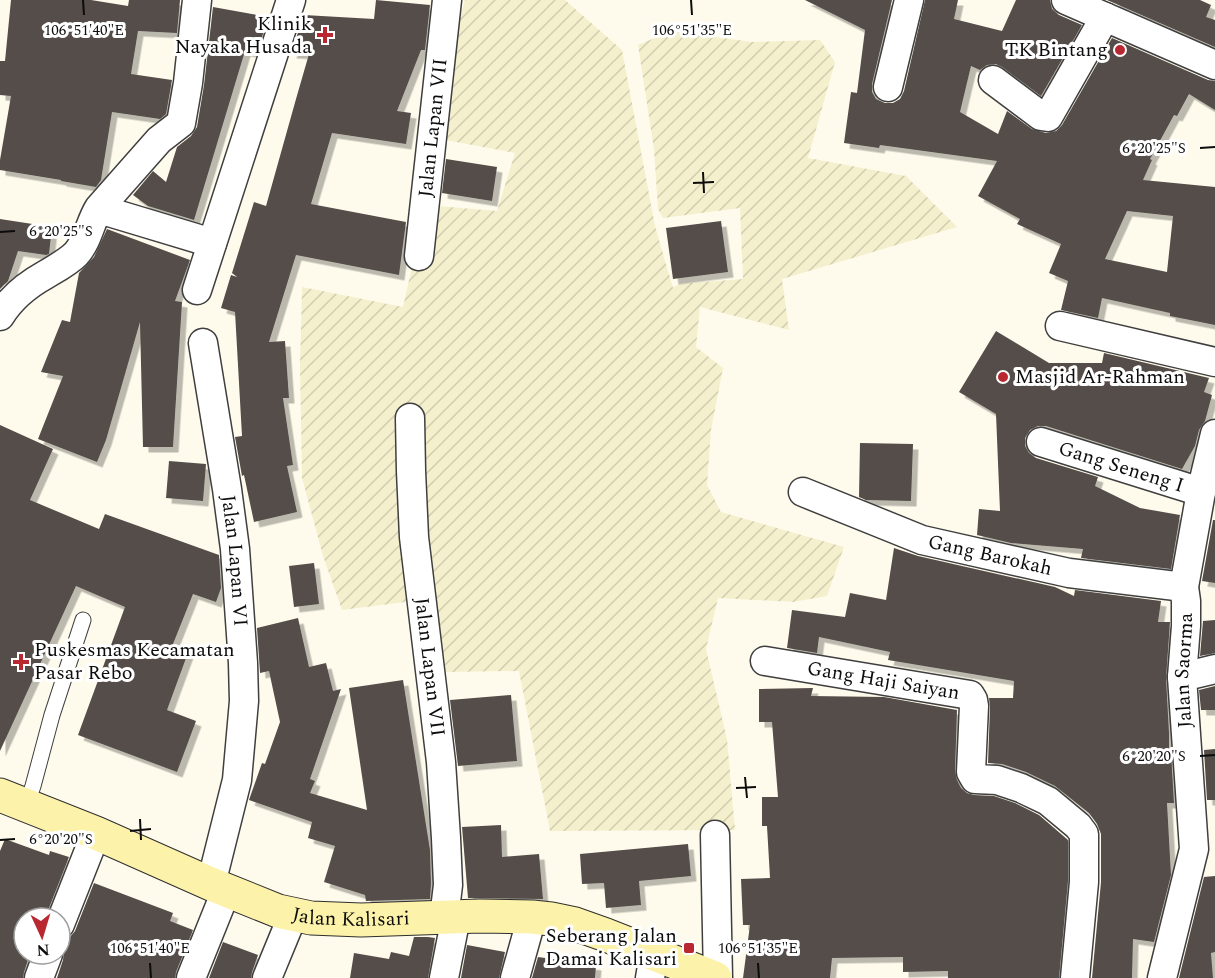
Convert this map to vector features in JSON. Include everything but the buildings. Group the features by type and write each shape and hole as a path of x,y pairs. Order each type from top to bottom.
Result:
{"street":[{"path":"0,316 21,291 76,254 84,243 99,208 159,140 180,123 188,83 197,0"},
{"path":"197,291 291,0"},
{"name":"Jalan Lapan VII","path":"418,256 447,0"},
{"path":"888,87 909,0"},
{"path":"1066,0 1215,65"},
{"path":"993,80 1041,116 1048,117 1105,17"},
{"path":"109,212 212,243"},
{"path":"1059,326 1215,362"},
{"name":"Jalan Lapan VI","path":"191,978 219,888 237,780 244,701 235,549 202,343"},
{"name":"Jalan Lapan VII","path":"410,418 414,537 441,762 447,838 450,917 444,978"},
{"name":"Jalan Saorma","path":"1162,978 1204,848 1182,677 1186,626 1184,587 1201,492 1215,434"},
{"name":"Gang Seneng I","path":"1041,442 1201,492"},
{"name":"Gang Barokah","path":"803,492 922,540 1069,573 1184,587"},
{"name":"Gang Haji Saiyan","path":"765,661 970,695 974,706 971,772 975,779 998,780 1048,801 1078,826 1084,834 1084,882 1075,978"},
{"path":"1182,677 1215,669"},
{"name":"Jalan Kalisari","path":"13,801 96,833 219,888 293,915 361,920 480,916 532,917 575,924 652,966 716,978"},
{"path":"67,906 96,833"},
{"path":"715,835 716,978"},
{"path":"267,978 293,915"},
{"path":"515,978 532,917"}],"lane":[{"path":"13,801 33,786 52,715 83,620"}],"shaded area":[{"path":"465,0 565,0 622,50 655,226 673,288 679,284 743,279 740,208 663,218 658,209 654,150 638,45 671,31 752,42 820,40 835,62 808,158 906,176 957,227 782,279 789,330 700,307 696,347 723,368 711,430 707,485 721,512 844,547 827,596 793,602 718,598 706,649 727,739 735,830 550,831 519,671 445,672 429,599 342,610 323,556 302,478 300,365 302,287 403,307 426,205 497,211 515,153 435,138 431,124"}],"place":[{"name":"Klinik Nayaka Husada","path":"325,35"},
{"name":"TK Bintang","path":"1120,50"},
{"name":"Masjid Ar-Rahman","path":"1003,377"},
{"name":"Puskesmas Kecamatan Pasar Rebo","path":"21,662"},
{"name":"Seberang Jalan Damai Kalisari","path":"689,948"}]}
